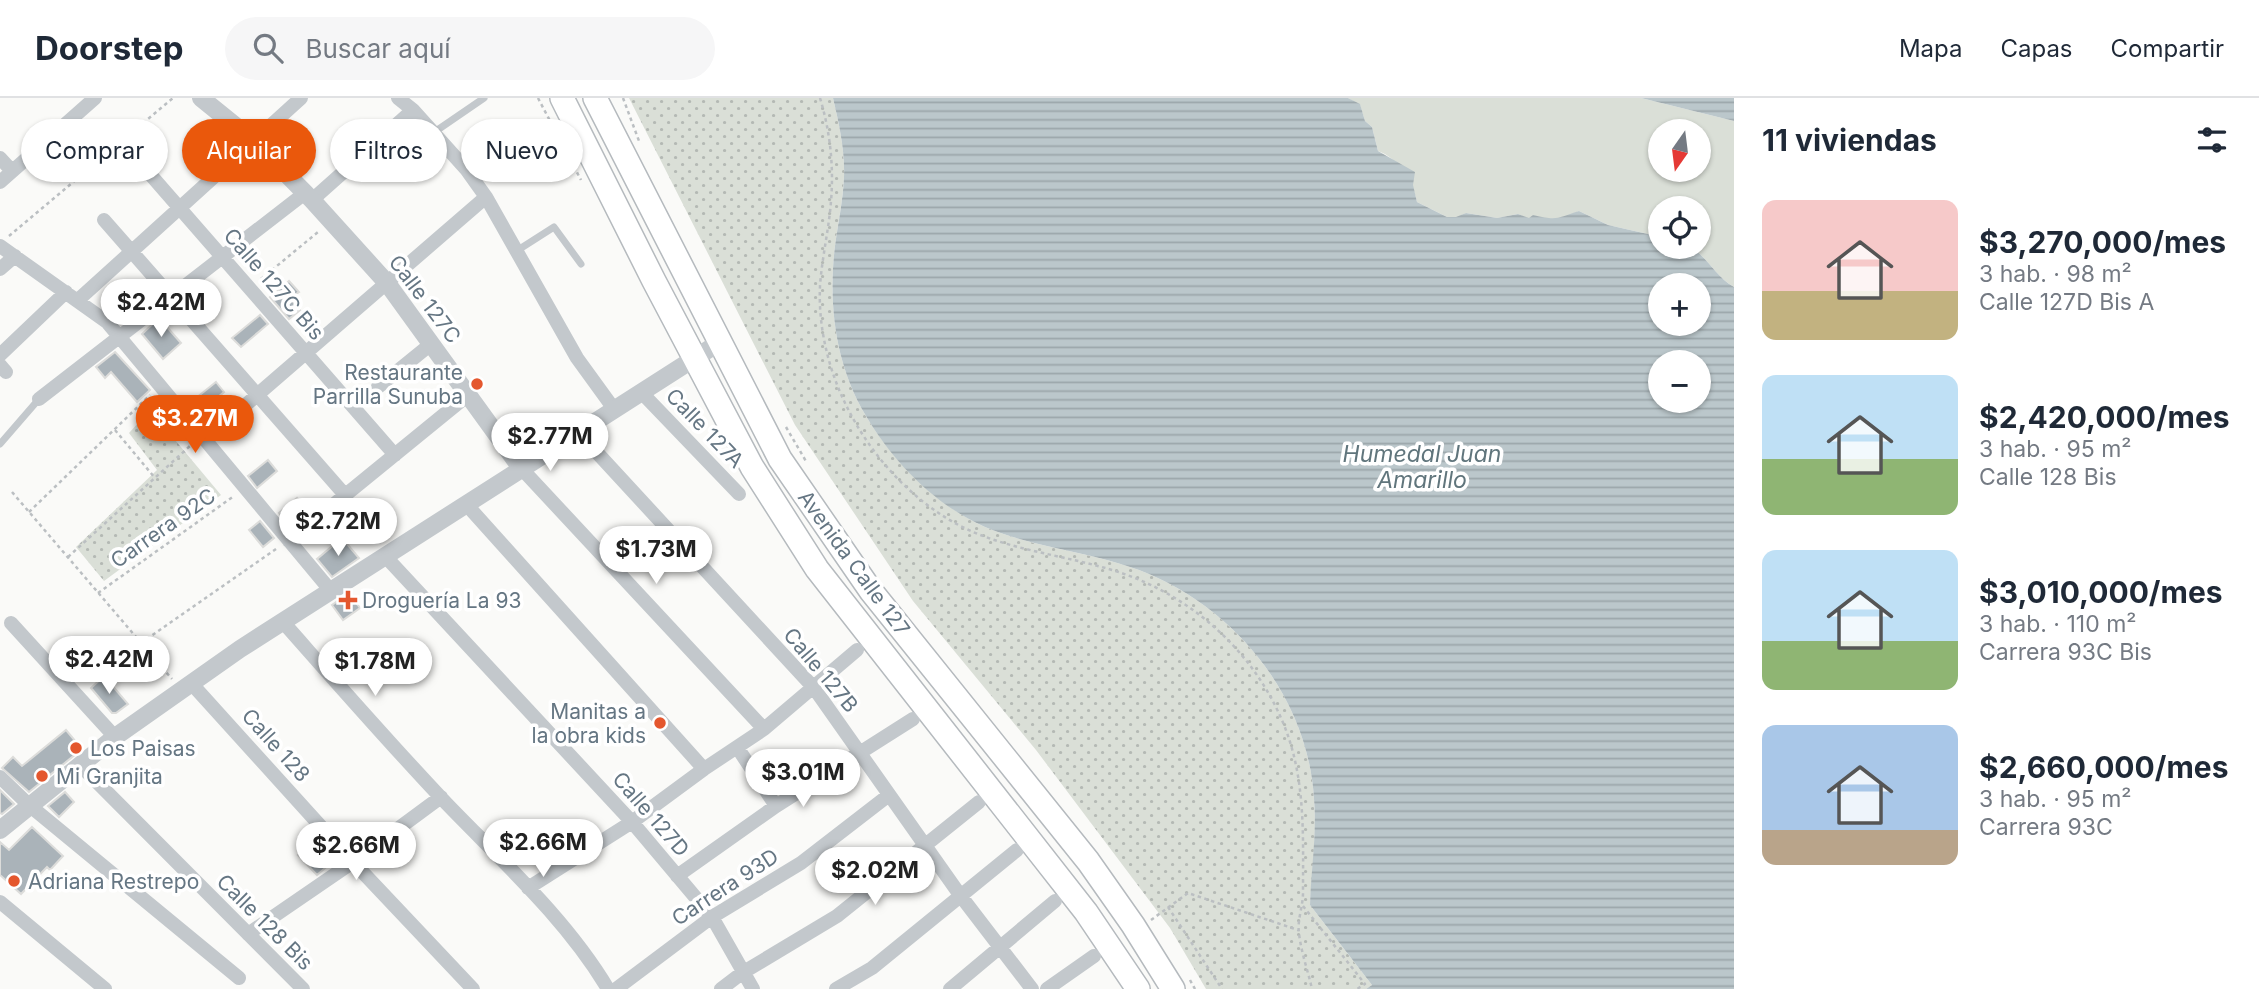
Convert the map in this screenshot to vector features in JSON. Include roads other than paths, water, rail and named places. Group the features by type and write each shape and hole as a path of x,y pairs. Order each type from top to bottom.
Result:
{"main road":[{"name":"Avenida Calle 127","path":"562,98 752,467 817,569 1086,912 1138,989"},
{"name":"Avenida Calle 127","path":"595,98 780,458 839,547 1088,861 1133,925 1181,984"}],"street":[{"path":"0,182 95,98"},
{"name":"Calle 127C","path":"201,98 227,119"},
{"path":"278,119 301,98"},
{"path":"39,399 222,257 309,196 409,103 422,119"},
{"path":"447,148 486,197 577,358 614,409"},
{"path":"0,158 12,172"},
{"name":"Calle 127C Bis","path":"157,182 395,454"},
{"path":"0,355 132,251 208,182"},
{"name":"Calle 127C","path":"295,182 387,283 521,468 764,729"},
{"path":"203,438 257,395 486,197"},
{"path":"104,220 345,495"},
{"path":"0,245 107,323 331,591"},
{"path":"0,268 15,256"},
{"path":"0,830 115,737 186,686 720,342"},
{"path":"378,387 431,344"},
{"name":"Calle 127A","path":"641,392 739,494"},
{"path":"289,541 468,395"},
{"name":"Calle 127B","path":"579,432 814,688 960,895 1031,989"},
{"path":"466,504 704,769"},
{"name":"Calle 127D","path":"386,555 632,822 712,917 753,989"},
{"path":"283,622 593,962 608,989"},
{"path":"11,623 115,737"},
{"path":"527,888 632,822 764,729 857,650"},
{"name":"Calle 128","path":"186,686 473,989"},
{"path":"677,876 776,806 913,719"},
{"path":"737,747 776,806"},
{"name":"Calle 128 Bis","path":"80,765 303,989"},
{"path":"0,778 239,978"},
{"name":"Carrera 93D","path":"615,989 712,917 801,863 889,795"},
{"path":"248,934 441,797"},
{"path":"721,989 742,973 837,916 979,802"},
{"path":"836,989 872,968 1017,850"},
{"path":"950,989 1055,901"},
{"path":"0,902 105,989"},
{"path":"1047,989 1094,956"}],"lane":[{"path":"447,123 484,98"},
{"path":"518,250 554,227 581,264"},
{"path":"0,443 39,399"}],"water":[{"name":"Humedal Juan Amarillo","path":"833,98 1348,98 1360,104 1365,121 1372,127 1378,151 1415,172 1413,185 1417,202 1447,217 1466,213 1497,218 1518,214 1529,218 1533,215 1553,218 1579,211 1608,225 1648,234 1648,259 1705,259 1734,287 1734,989 1366,989 1372,985 1310,905 1315,812 1309,761 1297,725 1281,691 1260,659 1235,631 1206,606 1174,586 1139,570 1101,558 1004,534 949,507 902,466 866,416 847,376 836,333 834,312 833,268 843,195 843,147"},
{"path":"1641,98 1734,98 1734,121"}],"place":[{"name":"Restaurante Parrilla Sunuba","path":"477,384"},
{"name":"Droguería La 93","path":"348,600"},
{"name":"Manitas a la obra kids","path":"660,723"},
{"name":"Los Paisas","path":"76,748"},
{"name":"Mi Granjita","path":"42,776"},
{"name":"Adriana Restrepo","path":"14,881"}]}
